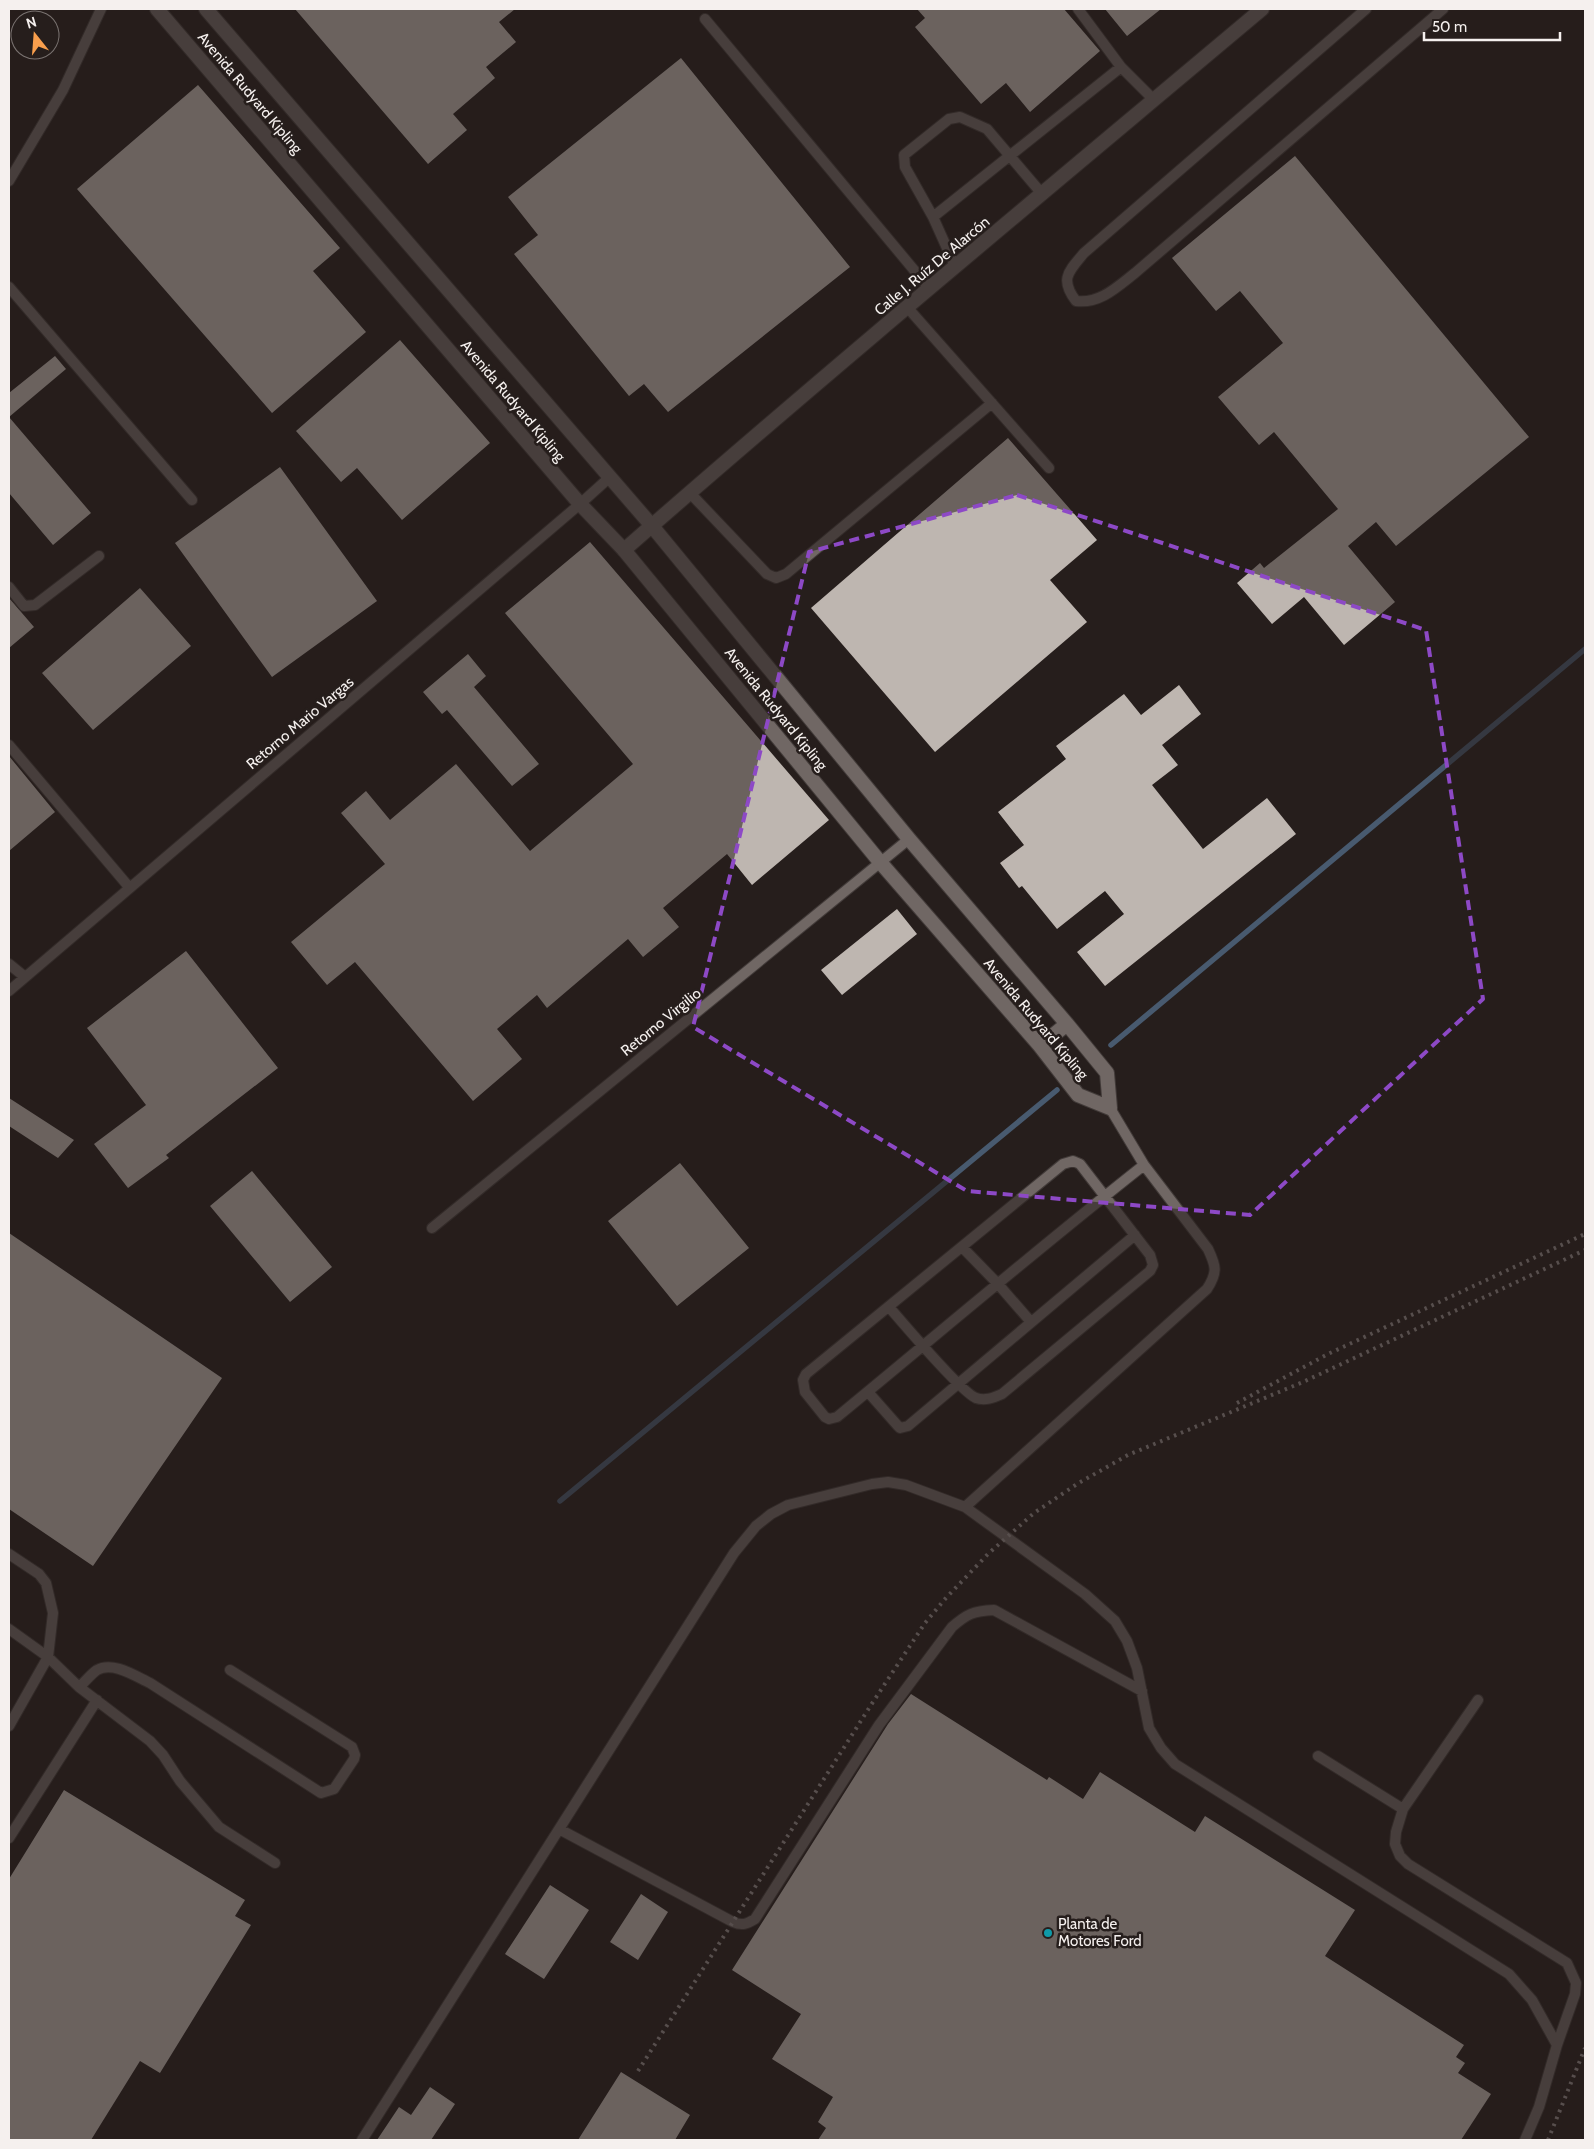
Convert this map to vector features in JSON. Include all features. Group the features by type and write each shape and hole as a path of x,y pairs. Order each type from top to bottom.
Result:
{"street":[{"name":"Avenida Rudyard Kipling","path":"157,9 580,504 624,550 880,862 1040,1046 1078,1095 1110,1108 1107,1073 1067,1024 909,839 652,526 206,9"},
{"name":"Calle J. Ruíz De Alarcón","path":"624,550 907,307 1043,195 1262,9"},
{"path":"1040,1046 1067,1024"}],"lane":[{"path":"9,182 63,90 101,9"},
{"path":"1078,9 1122,67 1154,100"},
{"path":"1366,9 1084,253 1070,269 1066,281 1068,291 1076,301 1086,302 1099,298 1135,273 1443,9"},
{"path":"705,20 930,288"},
{"path":"934,217 1122,67"},
{"path":"956,266 934,217 905,166 904,155 953,117 960,117 987,129 1043,195"},
{"path":"9,287 192,500"},
{"path":"907,307 1049,468"},
{"path":"690,493 767,574 776,578 786,574 992,403"},
{"name":"Retorno Mario Vargas","path":"9,991 610,477"},
{"path":"9,587 24,606 35,605 99,556"},
{"path":"9,745 130,887"},
{"name":"Retorno Virgilio","path":"432,1228 909,839"},
{"path":"9,964 25,977"},
{"path":"965,1507 1207,1288 1214,1278 1215,1263 1208,1249 1144,1165 1110,1108"},
{"path":"889,1307 924,1346 958,1383 973,1397 992,1399 1002,1394 1150,1271 1152,1265 1150,1255 1105,1196 1080,1164 1068,1162 806,1374 803,1380 805,1392 829,1419 837,1417 924,1346 1105,1196 1144,1165"},
{"path":"868,1392 898,1426 904,1427 1135,1235"},
{"path":"962,1247 1031,1322"},
{"path":"362,2140 734,1553 746,1537 771,1514 788,1505 872,1484 888,1482 906,1485 965,1507 1085,1594 1115,1621 1127,1641 1137,1668 1150,1728 1161,1748 1175,1764 1509,1974 1532,2000 1556,2045"},
{"path":"9,1554 39,1574 46,1583 54,1613 48,1657 9,1726"},
{"path":"559,1829 733,1922 739,1925 745,1924 755,1919 879,1725 952,1627 966,1616 976,1611 994,1610 1142,1691"},
{"path":"9,1628 48,1657 80,1687 150,1742 163,1755 180,1781 219,1827 275,1863"},
{"path":"80,1687 96,1670 104,1668 119,1669 150,1683 321,1793 334,1789 354,1759 352,1747 230,1670"},
{"path":"9,1838 97,1700"},
{"path":"1478,1700 1403,1809 1396,1832 1395,1844 1400,1856 1408,1864 1567,1963 1573,1972 1576,1982 1575,1994 1556,2045 1539,2108 1525,2140"},
{"path":"1318,1756 1403,1809"}],"highlighted area":[{"path":"1017,495 1426,630 1483,999 1250,1215 967,1191 693,1027 809,552"}],"building":[{"path":"295,9 515,9 499,22 516,42 486,67 495,78 453,114 467,130 428,164"},
{"path":"917,9 1064,9 1100,51 1030,112 1006,83 981,104 915,27 925,18"},
{"path":"1105,9 1161,9 1127,36"},
{"path":"681,58 850,267 668,412 644,384 629,396 514,254 538,235 508,197"},
{"path":"198,85 340,248 313,271 366,332 272,413 77,189"},
{"path":"1295,156 1529,437 1396,546 1376,522 1348,546 1395,602 1344,645 1304,597 1272,624 1237,583 1260,563 1264,568 1338,509 1274,432 1259,445 1218,397 1283,343 1240,291 1216,311 1172,258"},
{"path":"400,340 490,443 402,520 357,468 341,482 296,431"},
{"path":"55,356 66,369 9,417 9,393"},
{"path":"9,417 91,513 53,545 9,493"},
{"path":"1008,438 1097,540 1050,580 1087,622 935,752 811,608"},
{"path":"280,467 377,601 272,677 175,543"},
{"path":"590,542 829,820 752,885 727,854 663,908 679,927 643,957 628,939 547,1008 537,995 497,1029 522,1059 473,1101 355,962 327,985 291,942 385,864 341,813 366,791 390,820 456,764 530,851 633,764 505,613"},
{"path":"140,588 191,646 93,730 42,673"},
{"path":"9,598 34,627 9,648"},
{"path":"468,654 486,676 474,687 539,764 512,786 447,710 442,714 423,692"},
{"path":"1179,685 1201,714 1162,745 1178,765 1152,785 1203,849 1267,798 1296,834 1105,986 1077,952 1124,914 1105,891 1057,929 1022,886 1019,888 1000,863 1024,845 998,812 1066,759 1056,746 1124,694 1141,715"},
{"path":"9,756 55,812 9,851"},
{"path":"897,909 917,934 842,995 821,970"},
{"path":"186,951 278,1068 166,1155 169,1158 128,1188 94,1144 146,1105 87,1028"},
{"path":"9,1098 74,1140 58,1158 9,1126"},
{"path":"680,1163 749,1248 677,1306 608,1221"},
{"path":"252,1171 332,1267 290,1302 210,1206"},
{"path":"9,1233 222,1378 93,1566 9,1509"},
{"name":"Planta de Motores Ford","path":"911,1694 1047,1780 1049,1777 1083,1799 1100,1772 1195,1832 1205,1816 1355,1910 1325,1956 1464,2045 1456,2057 1465,2063 1458,2073 1491,2094 1461,2140 818,2140 826,2128 818,2122 833,2097 772,2059 801,2014 732,1970 888,1724"},
{"path":"64,1790 245,1900 235,1916 251,1925 160,2073 140,2061 91,2140 9,2140 9,1879"},
{"path":"550,1885 589,1910 544,1979 505,1954"},
{"path":"641,1894 668,1912 638,1960 610,1942"},
{"path":"621,2072 690,2115 675,2140 578,2140"},
{"path":"430,2087 455,2104 431,2140 377,2140 399,2107 411,2115"}],"waterway":[{"path":"1111,1045 1585,649"},
{"path":"560,1501 1057,1090"}],"railway":[{"path":"1237,1403 1328,1354 1585,1234"},
{"path":"638,2071 925,1623 988,1554 1034,1513 1077,1484 1128,1455 1303,1382 1585,1250"},
{"path":"1548,2140 1585,2048"}],"place":[{"name":"Planta de Motores Ford","path":"1048,1933"}]}
